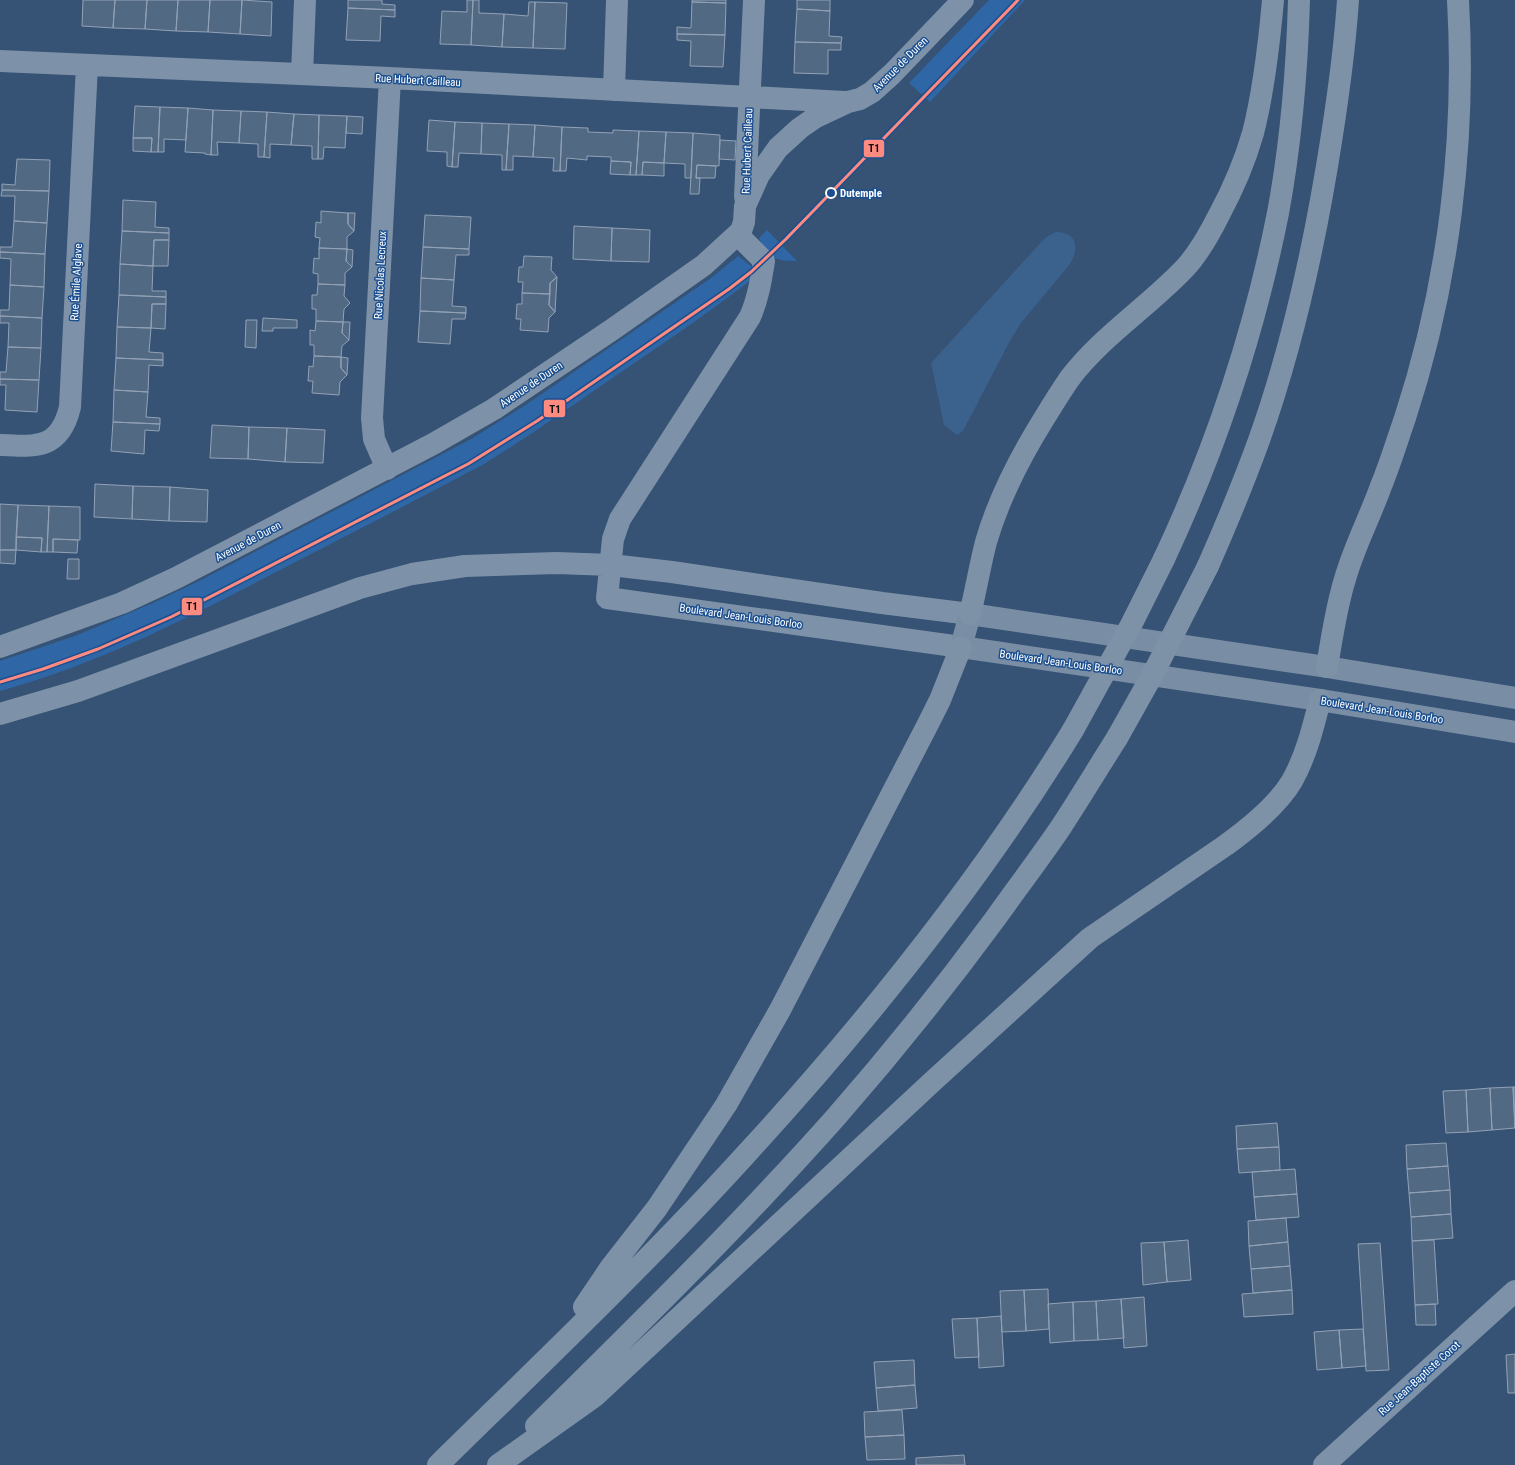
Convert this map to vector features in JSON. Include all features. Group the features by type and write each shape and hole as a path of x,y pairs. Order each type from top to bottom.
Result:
{"highway":[{"path":"970,614 986,544 999,504 1008,482 1036,432 1069,380 1092,352 1186,267 1211,230 1223,207 1244,160 1253,134 1264,77 1274,0"},
{"path":"438,1465 666,1239 747,1153 851,1035 924,946 960,899 1016,820 1073,730 1132,623 1164,559 1204,469 1223,417 1251,328 1278,212 1287,153 1297,51 1299,0"},
{"path":"497,1465 668,1294 782,1175 883,1062 959,968 1018,888 1061,827 1117,738 1154,672 1208,566 1258,441 1279,378 1302,293 1327,169 1343,58 1348,0"},
{"path":"1327,667 1336,615 1345,578 1382,485 1405,417 1416,380 1434,307 1446,242 1456,156 1460,75 1458,0"},
{"path":"554,1351 611,1267 657,1208 710,1130 744,1074 784,1003 928,724 940,700 961,647"},
{"path":"497,1465 595,1396 932,1082 1090,938 1247,829 1279,798 1291,783 1307,747 1320,700"}],"main road":[{"path":"961,647 970,614 1327,667 1515,698"},
{"name":"Boulevard Jean-Louis Borloo","path":"961,647 1320,700 1515,732"},
{"path":"1320,700 1327,667"}],"street":[{"path":"302,74 306,0"},
{"path":"614,90 617,0"},
{"name":"Rue Hubert Cailleau","path":"745,206 754,0"},
{"name":"Avenue de Duren","path":"0,646 122,603 176,578 387,469 449,436 507,400 613,329 704,265 738,235 744,222 745,206 758,175 778,148 800,128 816,117 848,102 867,96 879,87 964,0"},
{"name":"Rue Hubert Cailleau","path":"0,61 390,78 848,102"},
{"name":"Rue Émile Alglave","path":"0,445 29,446 48,442 64,428 70,407 87,65"},
{"name":"Rue Nicolas Lecreux","path":"387,469 374,439 372,418 390,78"},
{"path":"611,565 613,539 620,519 754,308 761,281 764,261 738,235"},
{"path":"0,714 78,691 334,597 385,580 439,570 485,565 580,563 611,565 672,572 882,603 970,614"},
{"name":"Boulevard Jean-Louis Borloo","path":"611,565 607,598 961,647"},
{"name":"Rue Jean-Baptiste Corot","path":"1324,1465 1515,1291"}],"shaded area":[{"path":"989,0 1025,0 930,102 909,83"},
{"path":"767,230 797,261 778,259 770,255 759,238"},
{"path":"1056,232 1069,235 1075,242 1075,253 1073,258 1070,264 1021,323 1011,339 963,431 957,435 944,425 931,363 1045,238"},
{"path":"738,256 760,273 724,301 667,341 484,464 178,622 73,667 0,691 0,661 75,636 155,602 201,580 471,439 527,404 711,278"}],"building":[{"path":"83,0 115,0 113,28 82,26"},
{"path":"115,0 147,0 145,29 113,28"},
{"path":"147,0 178,0 176,31 145,29"},
{"path":"178,0 210,0 208,32 176,31"},
{"path":"210,0 242,0 240,34 208,32"},
{"path":"242,0 272,2 271,36 240,34"},
{"path":"348,0 382,0 382,4 395,5 395,10 348,8"},
{"path":"467,0 473,0 471,45 440,44 442,11 467,12"},
{"path":"473,0 479,0 479,13 504,14 502,47 471,45"},
{"path":"692,0 726,0 726,3 692,2"},
{"path":"797,0 830,0 830,11 797,9"},
{"path":"529,2 535,2 533,48 502,47 504,14 528,16"},
{"path":"535,2 567,3 565,49 533,48"},
{"path":"692,2 726,3 725,35 677,34 677,27 691,28"},
{"path":"348,8 395,10 395,17 381,16 380,41 346,40"},
{"path":"797,9 830,11 829,36 842,37 841,43 795,42"},
{"path":"677,34 725,35 723,67 690,66 691,41 677,40"},
{"path":"795,42 841,43 841,50 828,50 828,74 794,73"},
{"path":"135,106 160,107 158,152 151,152 152,138 133,138"},
{"path":"160,107 188,108 186,140 164,139 164,152 158,152"},
{"path":"188,108 213,110 211,155 205,153 185,152"},
{"path":"213,110 241,111 239,143 217,142 218,155 211,155"},
{"path":"241,111 267,112 264,157 258,157 258,144 239,143"},
{"path":"267,112 294,114 291,145 270,144 270,158 264,157"},
{"path":"294,114 319,115 318,159 312,159 312,146 291,145"},
{"path":"319,115 347,116 345,148 324,147 323,159 318,159"},
{"path":"347,116 363,117 362,134 346,133"},
{"path":"429,120 455,122 452,167 447,166 447,152 427,151"},
{"path":"455,122 482,123 481,154 459,153 458,167 452,167"},
{"path":"482,123 509,124 506,170 502,170 502,155 481,154"},
{"path":"509,124 535,125 533,157 513,156 513,170 506,170"},
{"path":"535,125 562,127 560,171 553,171 554,158 533,157"},
{"path":"562,127 588,128 588,132 613,133 613,130 639,131 636,175 630,175 631,162 611,161 611,157 587,156 587,160 567,158 566,171 560,171"},
{"path":"639,131 666,132 664,163 643,162 642,175 636,175"},
{"path":"666,132 693,133 691,178 685,178 685,164 664,163"},
{"path":"693,133 720,135 719,166 697,165 696,178 700,178 699,194 690,194"},
{"path":"133,138 152,138 151,152 133,151"},
{"path":"720,140 736,141 735,160 719,159"},
{"path":"17,159 50,160 49,191 2,190 2,184 15,185"},
{"path":"611,161 631,162 630,175 610,174"},
{"path":"643,162 664,163 664,176 642,175"},
{"path":"697,165 716,166 715,178 696,178"},
{"path":"2,190 49,191 47,223 14,221 15,196 1,196"},
{"path":"123,200 156,202 155,227 169,228 169,233 122,231"},
{"path":"321,211 348,213 348,224 354,231 347,237 347,249 319,248 320,238 315,237 316,222 321,223"},
{"path":"348,213 355,213 354,231 348,224"},
{"path":"425,215 471,217 469,249 423,247"},
{"path":"14,221 47,223 45,254 0,252 0,247 12,247"},
{"path":"574,226 612,228 611,261 573,259"},
{"path":"612,228 650,230 649,262 611,261"},
{"path":"122,231 169,233 169,240 154,240 153,266 120,264"},
{"path":"154,240 169,240 168,266 153,266"},
{"path":"423,247 469,249 469,255 456,255 454,280 421,278"},
{"path":"319,248 347,249 346,261 352,267 345,273 345,285 318,284 318,274 313,273 314,258 319,259"},
{"path":"347,249 353,250 352,267 346,261"},
{"path":"0,252 45,254 44,287 10,285 11,259 0,258"},
{"path":"524,256 552,257 551,270 557,277 550,283 550,294 522,293 523,282 518,282 519,267 523,267"},
{"path":"120,264 153,266 152,291 166,291 166,297 119,295"},
{"path":"557,277 555,312 549,305 550,283"},
{"path":"421,278 454,280 452,306 466,307 466,313 420,311"},
{"path":"318,284 345,285 344,296 350,303 344,309 343,322 316,321 316,309 312,309 312,295 317,295"},
{"path":"10,285 44,287 42,318 0,316 0,310 9,310"},
{"path":"522,293 550,294 549,305 555,312 549,318 548,332 520,330 521,319 516,319 517,304 522,304"},
{"path":"119,295 166,297 166,304 152,304 151,328 117,327"},
{"path":"152,304 166,304 165,329 151,328"},
{"path":"420,311 466,313 465,319 452,319 450,344 418,342"},
{"path":"0,316 42,318 41,348 8,347 9,323 0,323"},
{"path":"263,318 297,320 297,328 273,328 273,331 262,331"},
{"path":"246,320 257,320 256,348 245,347"},
{"path":"316,321 343,322 342,333 349,340 342,346 341,357 314,356 314,345 310,345 310,330 315,331"},
{"path":"343,322 350,322 349,340 342,333"},
{"path":"117,327 151,328 149,352 163,353 163,360 116,358"},
{"path":"8,347 41,348 39,380 0,379 0,372 6,372"},
{"path":"314,356 341,357 341,368 347,375 340,382 339,395 312,393 313,381 308,381 309,366 313,367"},
{"path":"341,357 348,358 347,375 341,368"},
{"path":"116,358 163,360 163,366 149,365 148,392 114,390"},
{"path":"0,379 39,380 37,412 5,410 6,385 0,385"},
{"path":"114,390 148,392 146,417 160,418 160,424 113,422"},
{"path":"113,422 160,424 159,431 145,430 144,454 111,451"},
{"path":"212,425 249,427 248,459 210,458"},
{"path":"249,427 287,428 285,462 248,459"},
{"path":"287,428 325,430 323,463 285,462"},
{"path":"95,484 133,486 132,519 94,517"},
{"path":"133,486 170,487 169,521 132,519"},
{"path":"170,487 208,490 207,522 169,521"},
{"path":"0,504 18,505 16,550 0,550"},
{"path":"18,505 49,506 47,552 41,552 42,538 16,537"},
{"path":"49,506 80,507 80,540 53,539 53,552 47,552"},
{"path":"16,537 42,538 41,552 16,550"},
{"path":"53,539 78,540 77,553 53,552"},
{"path":"0,550 16,550 15,564 0,563"},
{"path":"68,559 79,559 79,579 67,579"},
{"path":"1513,1087 1515,1128 1492,1130 1490,1088"},
{"path":"1513,1087 1515,1087 1515,1128"},
{"path":"1490,1088 1492,1130 1468,1132 1466,1090"},
{"path":"1466,1090 1468,1132 1446,1133 1443,1091"},
{"path":"1277,1123 1279,1147 1237,1149 1236,1126"},
{"path":"1446,1143 1448,1166 1407,1169 1406,1145"},
{"path":"1279,1147 1280,1170 1239,1173 1237,1149"},
{"path":"1448,1166 1450,1190 1409,1193 1407,1169"},
{"path":"1295,1169 1297,1194 1254,1197 1252,1172"},
{"path":"1450,1190 1451,1214 1411,1217 1409,1193"},
{"path":"1297,1194 1299,1217 1256,1220 1254,1197"},
{"path":"1451,1214 1453,1238 1412,1241 1411,1217"},
{"path":"1286,1218 1288,1242 1249,1246 1248,1221"},
{"path":"1188,1240 1191,1280 1167,1282 1164,1242"},
{"path":"1434,1240 1438,1304 1415,1305 1412,1241"},
{"path":"1164,1242 1167,1282 1143,1285 1141,1243"},
{"path":"1288,1242 1290,1266 1251,1269 1249,1246"},
{"path":"1380,1243 1389,1370 1366,1371 1358,1244"},
{"path":"1290,1266 1292,1290 1253,1293 1251,1269"},
{"path":"1048,1289 1049,1329 1026,1331 1024,1290"},
{"path":"1024,1290 1026,1331 1002,1332 1000,1291"},
{"path":"1292,1290 1293,1314 1244,1317 1242,1294"},
{"path":"1144,1297 1147,1346 1124,1348 1121,1299"},
{"path":"1121,1299 1124,1338 1098,1340 1096,1301"},
{"path":"1096,1301 1098,1340 1074,1341 1073,1302"},
{"path":"1073,1302 1074,1341 1050,1343 1048,1304"},
{"path":"1435,1304 1436,1325 1416,1325 1415,1305"},
{"path":"1001,1316 1004,1366 979,1368 977,1318"},
{"path":"977,1318 979,1357 955,1358 952,1319"},
{"path":"1363,1329 1366,1366 1342,1368 1339,1330"},
{"path":"1339,1330 1342,1368 1317,1370 1314,1332"},
{"path":"1515,1354 1515,1393 1508,1393 1506,1355"},
{"path":"914,1360 915,1385 876,1388 874,1362"},
{"path":"915,1385 917,1408 878,1411 876,1388"},
{"path":"902,1410 904,1435 865,1437 864,1412"},
{"path":"904,1435 905,1459 867,1460 865,1437"},
{"path":"964,1455 965,1465 916,1465 916,1458"}],"transit line":[{"name":"T1","path":"0,682 43,669 98,649 171,617 468,464 537,421 729,289 751,272 786,239 1018,0"}],"place":[{"name":"Dutemple","path":"831,193"}]}
